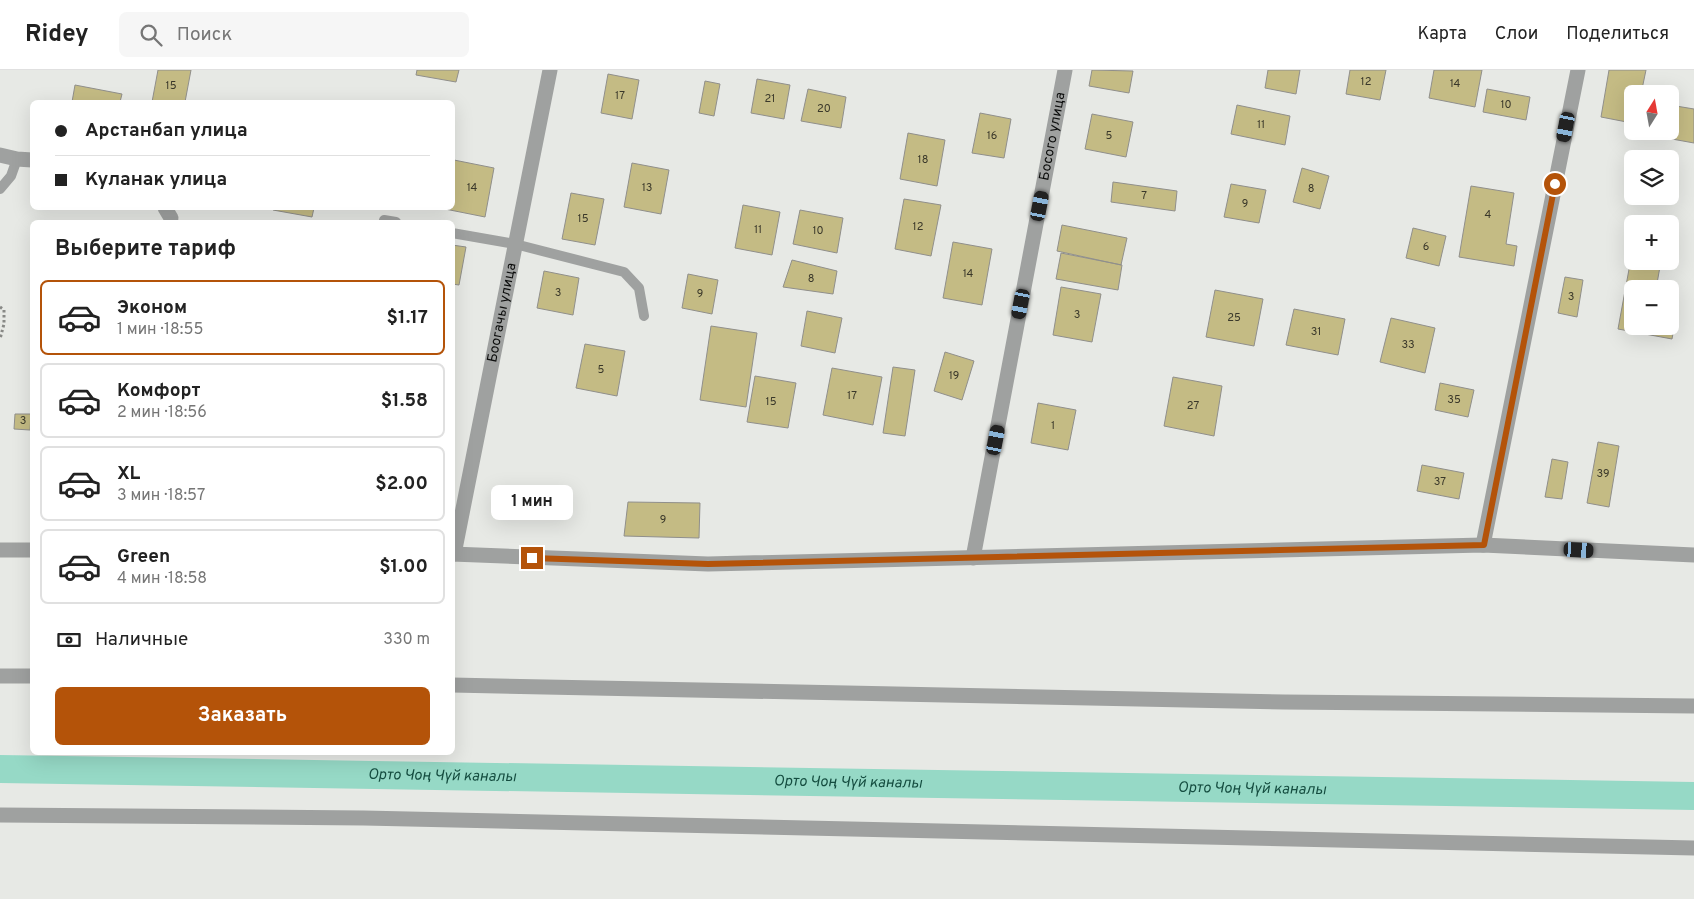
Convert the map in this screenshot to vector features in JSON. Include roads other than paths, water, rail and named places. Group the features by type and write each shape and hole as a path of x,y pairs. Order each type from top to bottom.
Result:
{"street":[{"name":"Боогачы улица","path":"455,544 550,70"},
{"name":"Босого улица","path":"974,558 1066,70"},
{"path":"1484,545 1578,70"},
{"path":"0,155 30,160"},
{"path":"455,554 708,564 1484,545 1694,556"},
{"path":"0,550 30,550"},
{"path":"0,676 30,676"},
{"path":"455,685 1284,702 1694,706"},
{"path":"0,815 384,819 1694,848"}],"lane":[{"path":"0,189 10,176 17,159"},
{"path":"455,234 515,244 624,272 639,288 644,316"}],"waterway":[{"name":"Орто Чоң Чүй каналы","path":"0,769 1694,796"}]}
